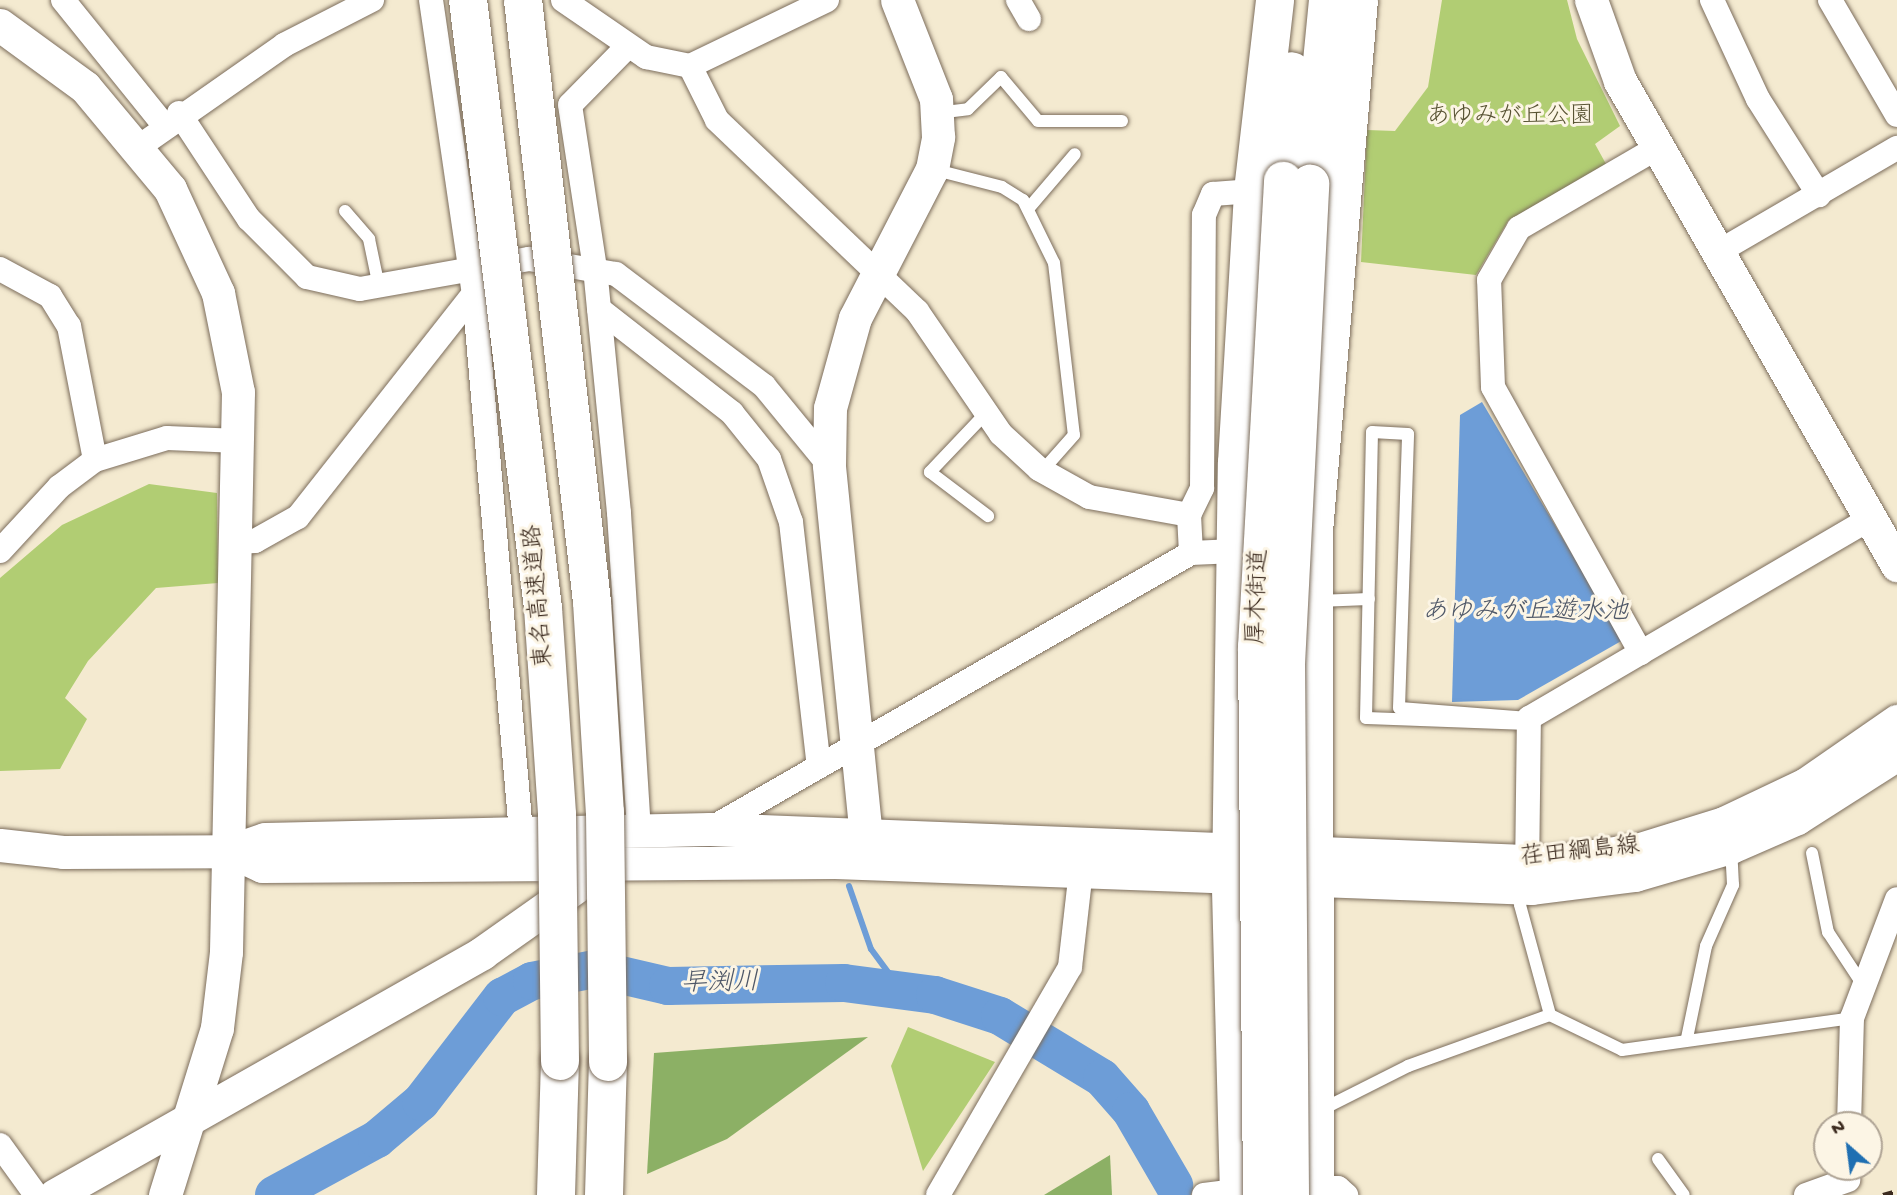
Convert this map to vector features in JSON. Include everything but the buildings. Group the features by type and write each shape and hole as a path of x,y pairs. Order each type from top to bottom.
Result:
{"highway":[{"name":"東名高速道路","path":"468,0 543,608 557,816 560,1061 556,1195"},
{"name":"東名高速道路","path":"523,0 592,602 605,812 608,1062 604,1195"},
{"path":"1236,1194 1231,868 1236,551 1253,191 1275,0"},
{"name":"厚木街道","path":"1236,1194 1266,413 1300,0"},
{"name":"厚木街道","path":"1317,1193 1286,664 1292,442 1328,0"},
{"path":"1317,1193 1311,867 1312,601 1317,462 1359,0"}],"street":[{"path":"63,0 161,128 282,257 335,288 472,282 529,259 595,268 627,280 764,386 829,465"},
{"path":"161,128 284,45 372,0"},
{"path":"431,0 472,282 521,832"},
{"path":"563,0 627,47 690,66 827,0"},
{"path":"868,851 829,465 838,369 878,275 932,169 937,113 897,0"},
{"path":"1591,0 1620,81 1897,565"},
{"path":"1712,0 1758,99 1819,195"},
{"path":"1830,0 1897,115"},
{"path":"0,25 85,87 161,128"},
{"path":"627,47 570,105 599,309 639,829"},
{"path":"690,66 717,120 917,312 987,412 1042,471 1089,497 1189,515"},
{"path":"161,128 170,189 218,293 238,392 239,441 230,851 217,1028 194,1116 165,1195"},
{"path":"1641,653 1493,387 1489,280 1519,228 1657,148"},
{"path":"1718,252 1897,148"},
{"path":"1191,553 1189,515 1202,488 1204,215 1213,194 1253,191"},
{"path":"0,269 50,296 69,326 95,460"},
{"path":"236,542 255,541 298,517 472,282"},
{"path":"599,309 732,413 769,459 790,522 819,766"},
{"path":"0,551 59,487 95,460 167,438 239,441"},
{"path":"1528,875 1529,721 1871,518"},
{"path":"710,829 1191,553 1236,551"},
{"name":"荏田綱島線","path":"1727,835 1897,722"},
{"name":"荏田綱島線","path":"1231,868 1311,867 1528,875 1637,850 1727,835 1797,818 1897,754"},
{"path":"0,845 63,852 230,851 265,839 710,829 868,851 1081,871 1231,868"},
{"path":"230,851 262,866 611,862 868,851 1231,868"},
{"path":"55,1195 482,953 611,862"},
{"path":"938,1195 1076,950 1081,871"},
{"path":"1849,1111 1852,1018 1897,899"},
{"path":"0,1145 36,1195"},
{"path":"1806,1195 1847,1181"},
{"path":"1236,1194 1317,1193"}],"lane":[{"path":"937,113 968,108 1001,77 1038,121 1122,121"},
{"path":"1028,209 1075,154"},
{"path":"932,169 1002,187 1028,209 1054,263 1074,401 1074,435 1042,471"},
{"path":"345,211 369,239 379,287"},
{"path":"987,412 930,472 988,516"},
{"path":"1372,432 1408,434 1399,708 1529,721 1366,718 1372,432"},
{"path":"1312,601 1369,599"},
{"path":"1687,1038 1706,946 1733,885 1727,835"},
{"path":"1812,853 1828,932 1863,985"},
{"path":"1528,875 1520,905 1550,1015"},
{"path":"1314,1114 1408,1066 1550,1015 1622,1050 1687,1038 1852,1018"},
{"path":"1658,1159 1684,1195"}],"green space":[{"name":"あゆみが丘公園","path":"1442,0 1567,0 1577,39 1620,126 1595,144 1606,164 1508,221 1476,275 1361,262 1367,130 1395,131 1428,87"},
{"path":"149,484 217,493 218,583 156,588 88,661 65,698 87,719 60,769 0,771 0,578 62,525"},
{"path":"908,1027 995,1062 923,1171 891,1066"},
{"path":"868,1037 727,1139 647,1174 654,1053"},
{"path":"1110,1155 1112,1195 1044,1195"}],"water":[{"name":"あゆみが丘遊水池","path":"1482,402 1623,640 1518,700 1452,702 1460,415"}],"waterway":[{"path":"849,886 871,949 902,991"},
{"name":"早渕川","path":"274,1195 377,1139 421,1102 502,997 532,981 595,969 668,986 844,983 935,995 1000,1016 1102,1078 1131,1111 1174,1185"}],"railway":[{"path":"1883,1195 1897,1191"}]}
